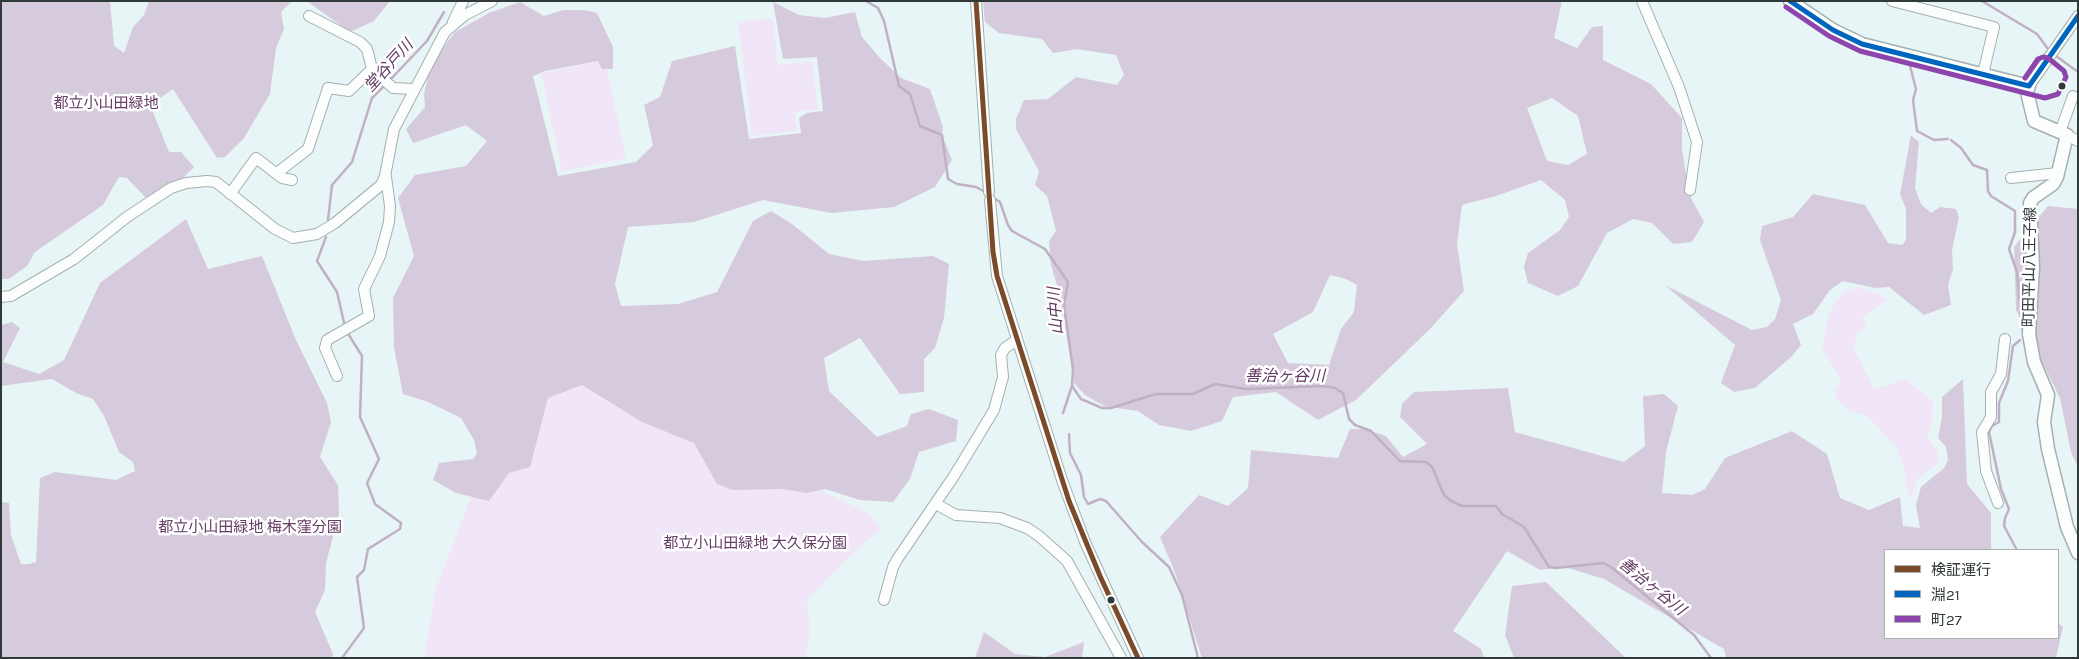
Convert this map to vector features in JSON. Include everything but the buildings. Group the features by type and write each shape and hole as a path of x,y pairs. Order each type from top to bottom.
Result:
{"main road":[{"path":"1790,1 1833,30 1862,44 2029,86 2027,92 2034,121 2068,136"},
{"name":"町田平山八王子線","path":"2068,136 2053,184 2033,198 2030,203 2033,267 2029,334 2034,362 2048,395 2044,422 2048,448 2067,527 2078,554"}],"street":[{"path":"337,376 325,348 329,337 351,327 368,316 364,289 380,256 389,222 390,206 386,176 394,129 438,43 450,27 463,1"},
{"path":"450,27 465,15 492,1"},
{"path":"976,1 993,252 1000,286 1062,480 1085,542 1138,658"},
{"path":"1642,1 1679,87 1697,142 1690,190"},
{"path":"1892,1 1994,28 1983,74"},
{"path":"309,16 360,42 367,49 372,69 392,88 414,89"},
{"path":"2029,86 2078,16"},
{"path":"277,173 308,149 328,88 349,91 372,69"},
{"path":"2068,136 2070,98"},
{"path":"230,194 256,158 282,178 292,180"},
{"path":"2011,178 2058,173"},
{"path":"1,297 11,296 74,259 127,216 178,185 207,180 216,182 275,229 293,238 303,238 317,234 335,223 381,185 386,176"},
{"path":"1998,503 1986,472 1982,432 1991,417 1991,392 2002,374 2005,339"},
{"path":"884,600 898,558 936,504 994,410 1003,377 1001,355 1005,348 1016,340"},
{"path":"936,504 956,515 1000,518 1027,528 1039,536 1071,567 1096,617 1121,658"}],"green space":[{"name":"都立小山田緑地","path":"1,1 110,1 114,46 124,53 133,27 144,15 149,1 292,1 281,12 284,29 276,48 270,94 244,138 225,157 217,158 173,89 150,105 169,152 181,152 194,167 178,183 147,199 127,178 119,177 103,205 35,252 27,266 9,279 1,279"},
{"path":"296,1 390,1 374,21 350,32 308,2"},
{"path":"983,1 1562,1 1554,38 1577,48 1592,27 1603,26 1603,60 1651,84 1682,118 1682,149 1687,181 1691,198 1704,222 1692,242 1673,244 1652,223 1633,219 1607,233 1578,286 1558,296 1528,283 1524,267 1528,253 1560,230 1569,217 1565,200 1541,180 1496,196 1462,205 1457,244 1464,291 1431,328 1356,400 1318,420 1276,392 1233,397 1222,421 1191,431 1159,425 1138,411 1104,406 1085,395 1074,383 1061,299 1051,265 1049,241 1056,231 1047,196 1035,185 1039,171 1016,129 1016,119 1024,100 1048,99 1076,77 1117,85 1124,75 1116,55 1077,49 1053,53 1042,39 999,33 985,22","holes":["1552,98 1578,116 1587,154 1568,165 1547,161 1527,108","1330,275 1346,279 1357,285 1354,312 1341,329 1329,365 1288,363 1273,334 1313,312"]},
{"path":"520,2 544,16 563,10 584,10 597,13 613,47 613,69 602,69 598,61 545,71 533,76 558,176 636,162 653,145 644,105 660,97 672,61 735,46 749,139 801,133 799,118 806,113 823,111 817,57 783,59 773,2 799,15 825,18 855,12 862,37 880,58 901,78 930,89 943,127 942,135 952,160 935,187 894,207 831,213 763,200 694,222 628,227 615,284 621,306 678,304 717,292 753,221 771,211 792,224 829,254 864,261 933,256 949,264 944,318 935,348 924,359 924,392 900,394 860,338 824,358 829,391 877,437 907,426 911,414 929,409 958,420 956,441 919,452 910,479 893,502 860,500 825,489 806,493 782,489 733,490 717,484 694,443 642,422 582,385 548,398 530,467 509,473 489,501 456,493 433,480 439,463 473,459 477,453 474,440 461,418 428,402 403,394 394,348 393,298 414,256 398,198 415,175 466,166 487,141 466,125 413,143 406,129 425,107 424,95 430,65 455,32 489,13"},
{"path":"773,18 778,65 812,61 818,109 795,112 797,131 752,136 738,22"},
{"path":"605,60 626,158 562,172 541,73"},
{"path":"1911,135 1919,142 1915,188 1921,204 1931,213 1940,207 1956,209 1959,217 1952,250 1953,269 1948,285 1951,305 1924,315 1889,287 1875,288 1843,281 1830,290 1813,314 1793,324 1801,345 1791,357 1755,388 1734,392 1721,383 1735,345 1665,285 1752,330 1767,327 1775,319 1781,300 1760,240 1762,226 1793,217 1813,194 1865,205 1888,243 1902,245 1906,240 1906,209 1900,194"},
{"path":"2048,206 2078,209 2078,467 2071,452 2060,398 2016,310 2014,247"},
{"name":"都立小山田緑地 梅木窪分園","path":"186,219 208,269 262,256 296,340 327,403 331,422 320,457 338,485 339,514 326,563 325,590 315,612 333,654 332,658 1,658 1,502 9,503 11,535 21,564 29,564 36,562 40,478 55,472 116,480 135,471 133,462 119,452 104,416 93,399 76,393 52,379 1,386 1,325 12,322 20,328 3,362 39,374 64,360 100,283"},
{"path":"1857,287 1885,297 1887,300 1862,318 1867,325 1857,334 1854,348 1872,385 1876,389 1904,379 1933,401 1932,424 1927,436 1940,461 1917,480 1909,502 1904,466 1897,448 1868,417 1848,409 1837,400 1834,392 1841,381 1822,348 1829,312 1843,292"},
{"name":"都立小山田緑地 大久保分園","path":"562,369 867,512 881,529 854,552 807,600 810,631 806,658 424,658 435,591 489,450"},
{"path":"1963,379 1967,484 1991,513 1991,549 1884,549 1884,639 2059,639 2059,624 2063,627 2056,658 1726,658 1724,649 1604,579 1565,567 1540,570 1507,551 1453,631 1481,649 1484,658 1202,658 1174,570 1160,537 1199,495 1228,506 1248,488 1251,450 1338,458 1350,429 1364,429 1386,436 1403,457 1427,444 1400,417 1402,404 1414,392 1508,388 1515,432 1624,462 1645,446 1643,396 1664,394 1678,406 1666,452 1662,493 1692,495 1705,489 1725,458 1792,431 1827,454 1840,498 1869,510 1900,497 1903,526 1920,528 1916,505 1921,487 1944,468 1948,460 1946,447 1938,438 1942,417 1942,397"},
{"path":"1546,582 1626,658 1514,658 1505,635 1512,586"},
{"path":"984,632 1015,654 1045,657 1084,642 1082,658 975,658"}],"waterway":[{"name":"山中川","path":"866,1 878,8 884,21 899,86 910,94 920,126 942,135 948,179 957,184 976,187 987,193"},
{"path":"1982,1 2037,34 2048,49"},
{"name":"堂谷戸川","path":"389,81 427,41 444,12"},
{"path":"2056,56 2078,72"},
{"path":"1910,66 1916,89 1913,100 1917,131 1934,140 1948,139"},
{"name":"堂谷戸川","path":"328,220 332,185 352,162 372,98 385,85"},
{"path":"1951,140 1961,148 1973,165 1987,170 1988,191 1991,196 2015,211 2015,232 2009,249 2017,272 2022,329"},
{"name":"山中川","path":"994,198 1000,202 1012,231 1045,249 1068,282 1064,305 1073,369 1072,386 1063,413"},
{"name":"堂谷戸川","path":"326,237 317,261 337,292 345,327"},
{"name":"堂谷戸川","path":"342,658 364,628 357,577 364,570 368,549 400,529 401,523 375,504 367,483 379,459 360,417 362,356 347,332"},
{"path":"2016,549 2004,526 2009,509 2001,489 1989,432 1992,426 1999,422 1999,403 2008,381 2013,346 2020,340"},
{"name":"善治ヶ谷川","path":"1072,386 1081,399 1102,408 1111,408 1156,394 1193,394 1215,384 1246,389 1323,386 1335,388 1343,393 1349,419 1355,425 1371,431 1400,461 1426,462 1432,467 1444,495 1451,501 1462,506 1496,506 1502,514 1524,527 1549,567 1556,568 1603,563 1611,567 1694,635 1711,658"},
{"name":"山中川","path":"1069,434 1070,453 1081,475 1084,497 1088,504 1100,499 1106,501 1142,542 1169,567 1182,595 1198,658"}],"transit line":[{"name":"検証運行","path":"976,1 993,252 997,276 1069,501 1100,576 1138,658"},
{"name":"淵21","path":"1790,1 1833,30 1862,44 2029,86 2078,16"},
{"name":"町27","path":"1786,7 1829,36 1860,51 2045,98 2058,94 2066,77 2064,71 2048,58 2043,57 2038,59 2025,78"}]}
